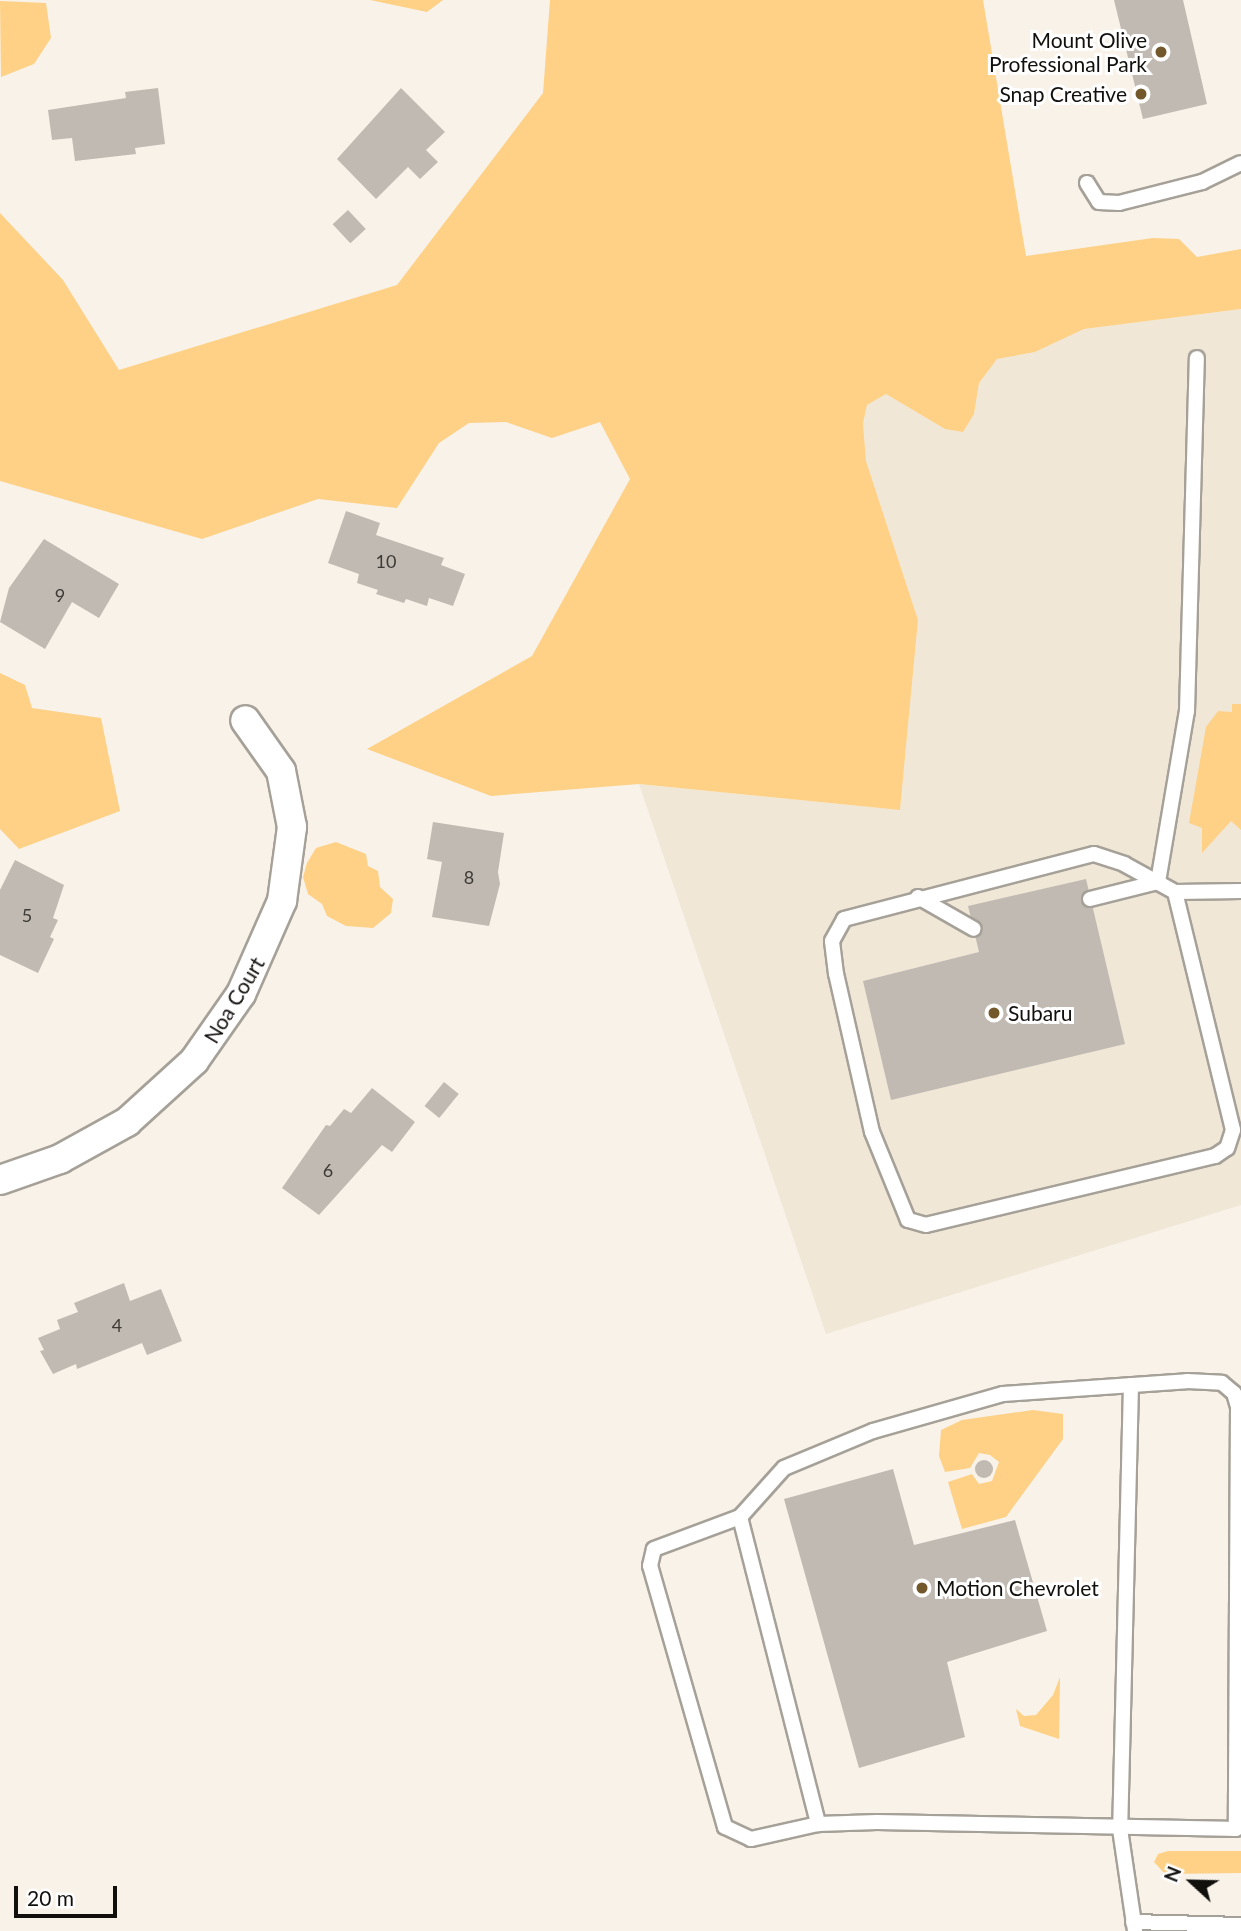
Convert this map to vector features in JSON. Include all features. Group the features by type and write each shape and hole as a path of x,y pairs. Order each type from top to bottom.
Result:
{"street":[{"name":"Noa Court","path":"0,1180 60,1160 127,1122 194,1062 242,994 282,901 292,827 281,771 245,720"}],"lane":[{"path":"1087,183 1099,202 1119,203 1202,182 1241,163"},
{"path":"1157,882 1187,710 1197,358"},
{"path":"1175,892 1233,1130 1227,1149 1215,1156 920,1225 905,1216 872,1132 831,950 835,932 844,919 919,897 1094,854 1175,892 1241,891"},
{"path":"1090,899 1157,882"},
{"path":"919,897 974,929"},
{"path":"1214,1381 1229,1387 1236,1400 1239,1829 818,1824 764,1838 738,1837 725,1827 650,1566 651,1554 659,1547 740,1517 784,1468 873,1431 1003,1395 1131,1385 1214,1381"},
{"path":"1131,1385 1120,1829 1134,1926 1241,1925"},
{"path":"740,1517 818,1824"}],"shaded area":[{"path":"370,0 443,0 427,12"},
{"path":"550,0 983,0 1026,256 1153,238 1179,239 1197,257 1241,249 1241,309 1084,329 1035,352 997,359 979,383 974,414 963,432 945,429 886,394 867,405 863,423 866,461 918,620 900,810 639,784 491,796 367,749 532,656 630,479 600,422 552,438 506,422 469,423 439,443 397,508 318,499 202,539 0,481 0,213 63,280 119,370 397,285 543,93"},
{"path":"0,1 46,3 51,38 34,64 1,77"},
{"path":"1241,309 1241,1205 826,1334 639,784 900,810 918,620 866,461 863,423 867,405 886,394 945,429 974,414 979,383 996,359 1035,352 1084,329"},
{"path":"0,673 25,685 32,708 101,718 120,811 19,849 0,829"},
{"path":"1232,704 1241,704 1241,830 1231,821 1202,853 1202,828 1189,823 1206,727 1218,711 1232,712"},
{"path":"336,842 366,854 368,866 378,871 380,887 393,899 391,913 373,928 346,926 327,916 322,904 308,894 303,877 307,863 316,848"},
{"path":"1033,1410 1063,1414 1063,1439 1006,1517 962,1529 948,1482 972,1474 979,1484 992,1481 999,1462 990,1455 979,1453 970,1468 945,1472 939,1456 941,1430 962,1420"},
{"path":"1060,1677 1059,1739 1020,1726 1016,1709 1024,1716 1036,1715 1053,1695"},
{"path":"1168,1851 1241,1851 1241,1873 1165,1874 1154,1862 1158,1854"}],"building":[{"name":"Mount Olive Professional Park","path":"1114,0 1183,0 1207,104 1143,119"},
{"path":"158,88 165,144 135,148 136,154 75,161 72,138 52,140 48,110 126,98 125,92"},
{"path":"401,88 445,132 426,150 438,162 420,179 408,167 376,199 337,159"},
{"path":"348,210 366,229 350,243 333,224"},
{"path":"346,511 380,523 376,535 444,558 441,565 465,574 453,606 429,598 427,606 406,599 404,603 376,594 378,590 357,583 359,574 328,563"},
{"path":"44,539 119,584 99,618 72,602 45,649 0,622 9,588"},
{"path":"433,822 504,833 498,872 500,884 489,926 432,917 442,862 427,859"},
{"path":"15,860 64,885 53,918 58,920 50,937 54,939 38,973 0,955 0,890"},
{"name":"Subaru","path":"1086,879 1125,1044 891,1100 863,981 979,952 968,906"},
{"path":"444,1082 459,1094 439,1118 424,1106"},
{"path":"372,1088 415,1122 392,1152 382,1145 319,1215 282,1188 326,1125 330,1126 344,1109 351,1113"},
{"path":"124,1283 130,1301 161,1289 182,1341 147,1355 142,1343 77,1369 76,1364 53,1374 40,1351 44,1350 38,1338 60,1329 57,1320 78,1312 74,1303"},
{"path":"984,1460 990,1463 993,1469 990,1475 984,1478 978,1475 975,1469 978,1463"},
{"name":"Motion Chevrolet","path":"893,1469 914,1545 1015,1520 1047,1631 947,1662 965,1737 859,1768 784,1499"}],"place":[{"name":"Mount Olive Professional Park","path":"1161,52"},
{"name":"Snap Creative","path":"1141,94"},
{"name":"Subaru","path":"994,1013"},
{"name":"Motion Chevrolet","path":"922,1588"}]}
